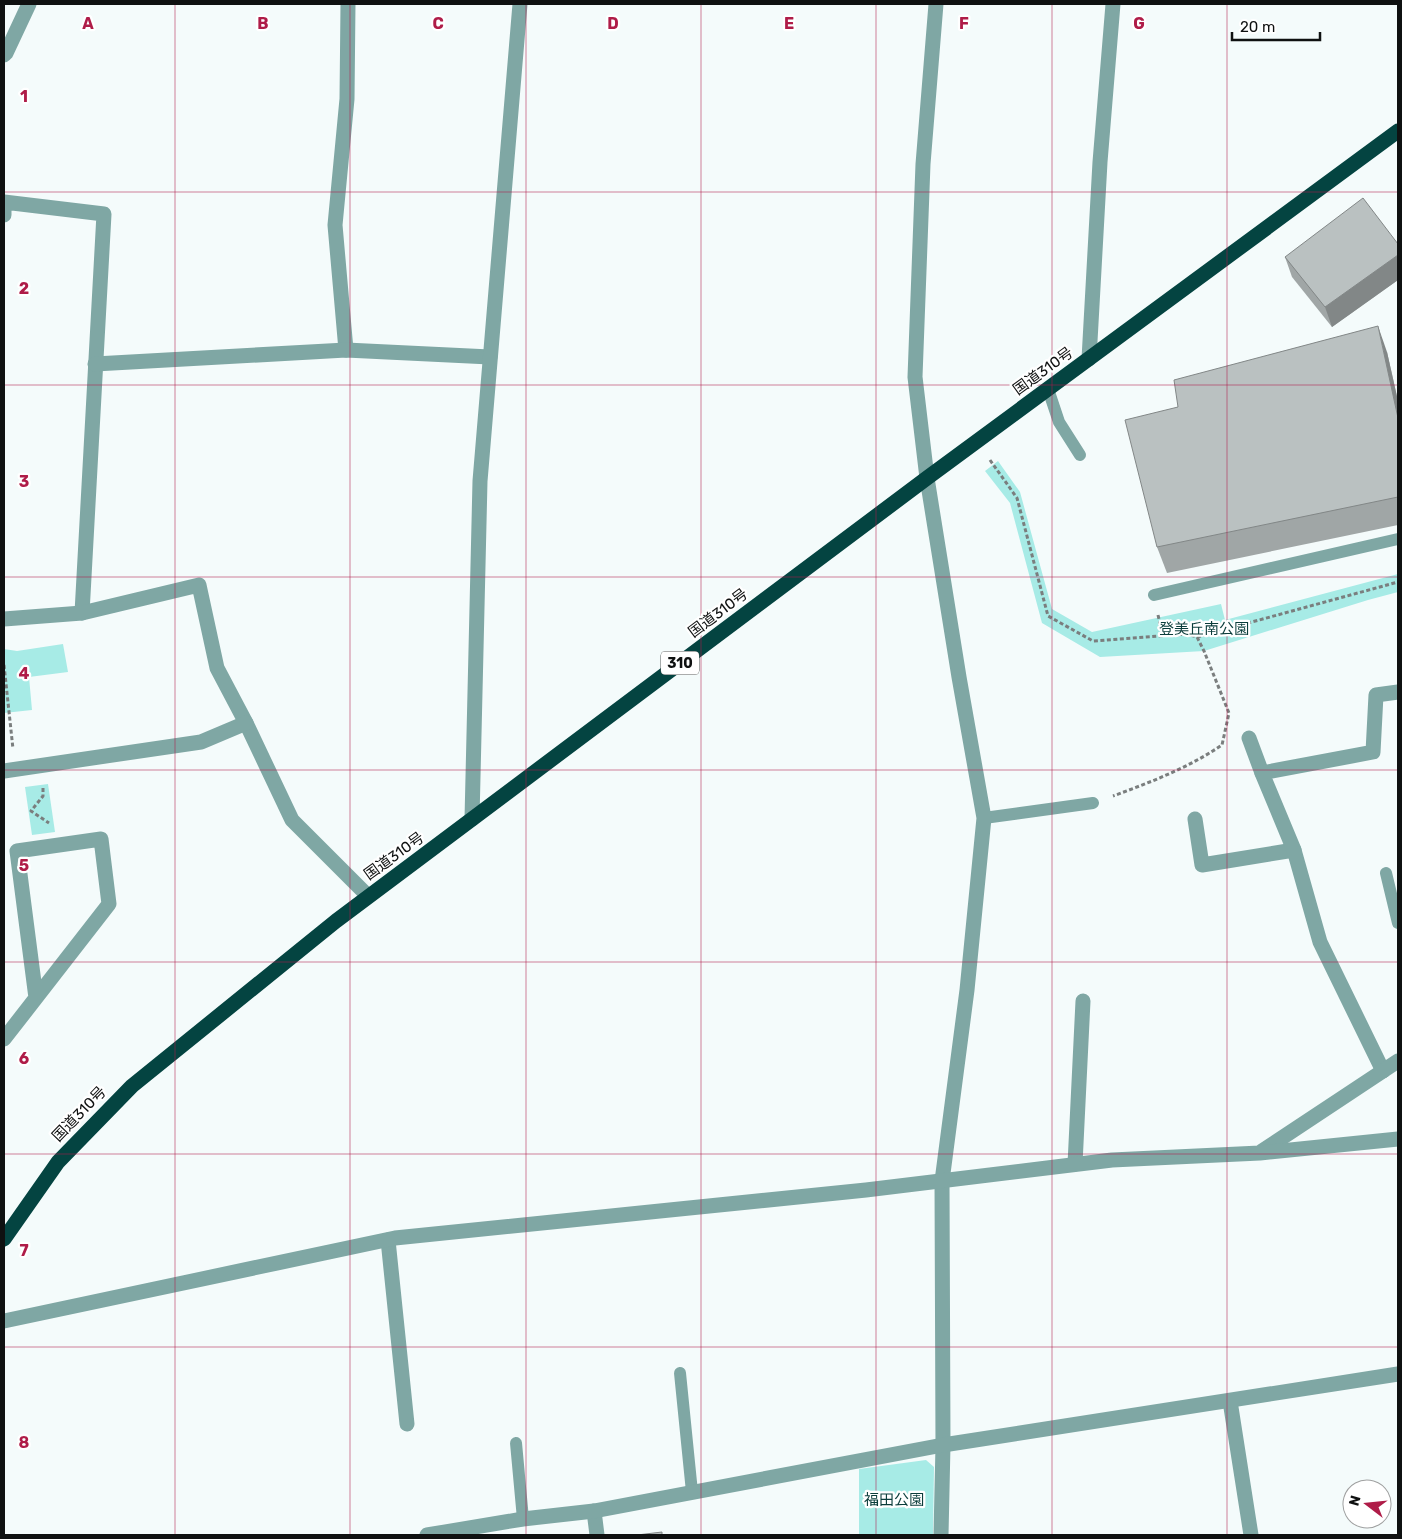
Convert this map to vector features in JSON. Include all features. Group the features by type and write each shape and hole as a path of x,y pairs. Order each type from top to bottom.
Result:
{"highway":[{"name":"国道310号","path":"4,1239 58,1162 132,1086 368,896 976,441 1398,131"}],"street":[{"path":"4,55 29,4"},
{"path":"346,350 335,225 347,99 348,4"},
{"path":"472,819 480,481 520,4"},
{"path":"936,4 923,164 915,377 927,478 959,678 984,818 967,990 942,1181 944,1446 941,1535"},
{"path":"1089,359 1100,162 1113,4"},
{"path":"4,215 4,202 104,214 82,613"},
{"path":"96,364 346,350 490,357"},
{"path":"4,619 82,613 199,585 217,668 246,723 292,820 368,896"},
{"path":"1262,773 1372,752 1376,695 1398,692"},
{"path":"9,770 201,742 246,723"},
{"path":"1249,738 1294,850 1320,942 1383,1071"},
{"path":"1195,819 1202,865 1294,850"},
{"path":"4,1039 36,998 109,904 101,839 17,851 36,998"},
{"path":"1075,1164 1083,1001"},
{"path":"1260,1153 1398,1061"},
{"path":"4,1321 388,1240 942,1181 1112,1160 1260,1153 1398,1139"},
{"path":"388,1240 407,1424"},
{"path":"427,1535 523,1519 594,1510 944,1446 1398,1374"},
{"path":"1230,1401 1251,1535"},
{"path":"594,1510 597,1535"}],"lane":[{"path":"1048,389 1059,422 1080,455"},
{"path":"1154,595 1398,539"},
{"path":"984,818 1093,803"},
{"path":"1386,873 1398,923"},
{"path":"680,1373 692,1492"},
{"path":"516,1443 523,1519"}],"path":[{"path":"976,441 1017,498 1048,616 1094,641 1187,634 1197,637 1398,582"},
{"path":"1093,803 1172,773 1203,758 1222,746 1229,713 1197,637"},
{"path":"4,665 9,770"},
{"path":"40,765 43,796 31,811 49,823 51,846"}],"green space":[{"name":"登美丘南公園","path":"998,461 1020,492 1052,609 1092,632 1221,604 1225,620 1398,574 1398,592 1204,651 1100,657 1042,623 1010,503 985,471"},
{"path":"63,644 68,672 29,677 32,710 4,713 4,649 17,651"},
{"path":"48,784 55,832 32,835 25,787"},
{"name":"福田公園","path":"926,1460 934,1467 933,1535 859,1535 859,1469"}],"building":[{"path":"1363,198 1398,244 1398,255 1325,307 1285,257"},
{"path":"1378,326 1398,418 1398,497 1157,547 1125,420 1178,407 1174,380"},
{"path":"662,1532 662,1535 637,1535"}]}
